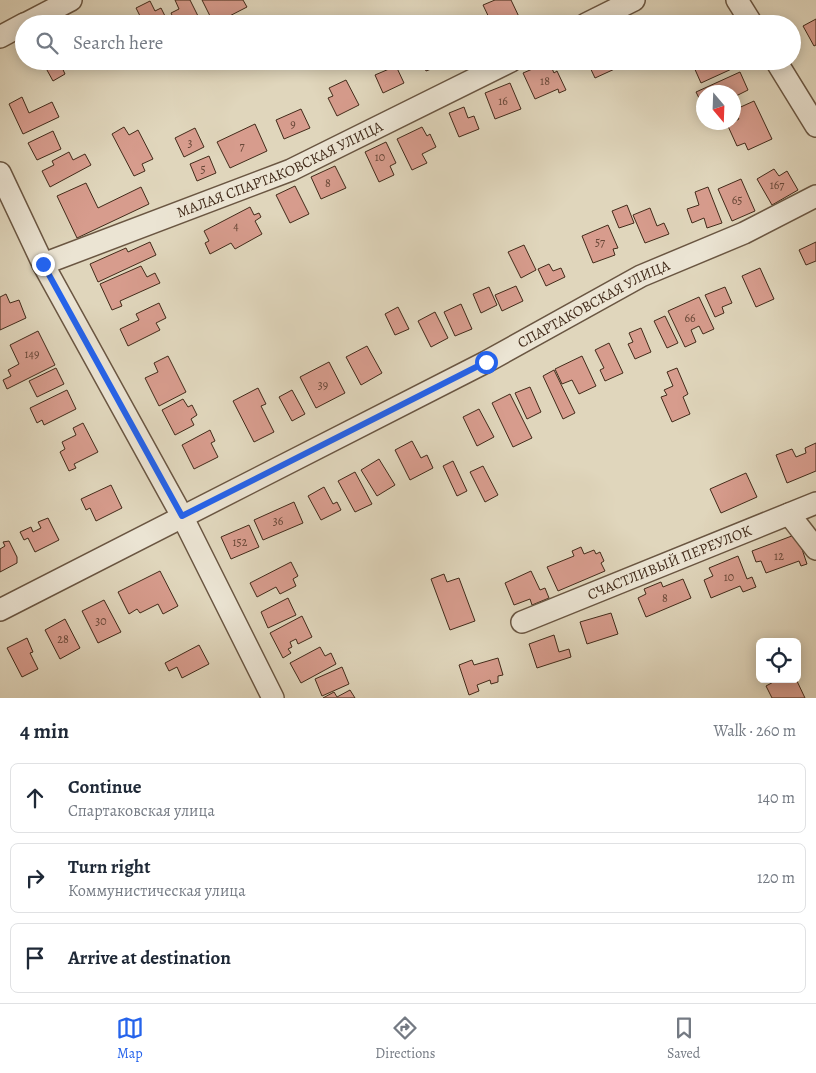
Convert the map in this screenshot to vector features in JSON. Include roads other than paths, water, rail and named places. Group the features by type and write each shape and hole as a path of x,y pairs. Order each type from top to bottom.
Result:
{"street":[{"path":"42,15 71,0"},
{"path":"604,15 634,0"},
{"path":"737,0 746,15"},
{"path":"0,37 15,29"},
{"name":"МАЛАЯ СПАРТАКОВСКАЯ УЛИЦА","path":"43,264 291,170 493,70"},
{"path":"782,70 816,126"},
{"path":"0,173 43,264 182,516 273,698"},
{"name":"СПАРТАКОВСКАЯ УЛИЦА","path":"0,610 486,362 641,276 744,233 816,196"},
{"name":"СЧАСТЛИВЫЙ ПЕРЕУЛОК","path":"522,622 816,503"},
{"path":"789,514 816,549"}]}
